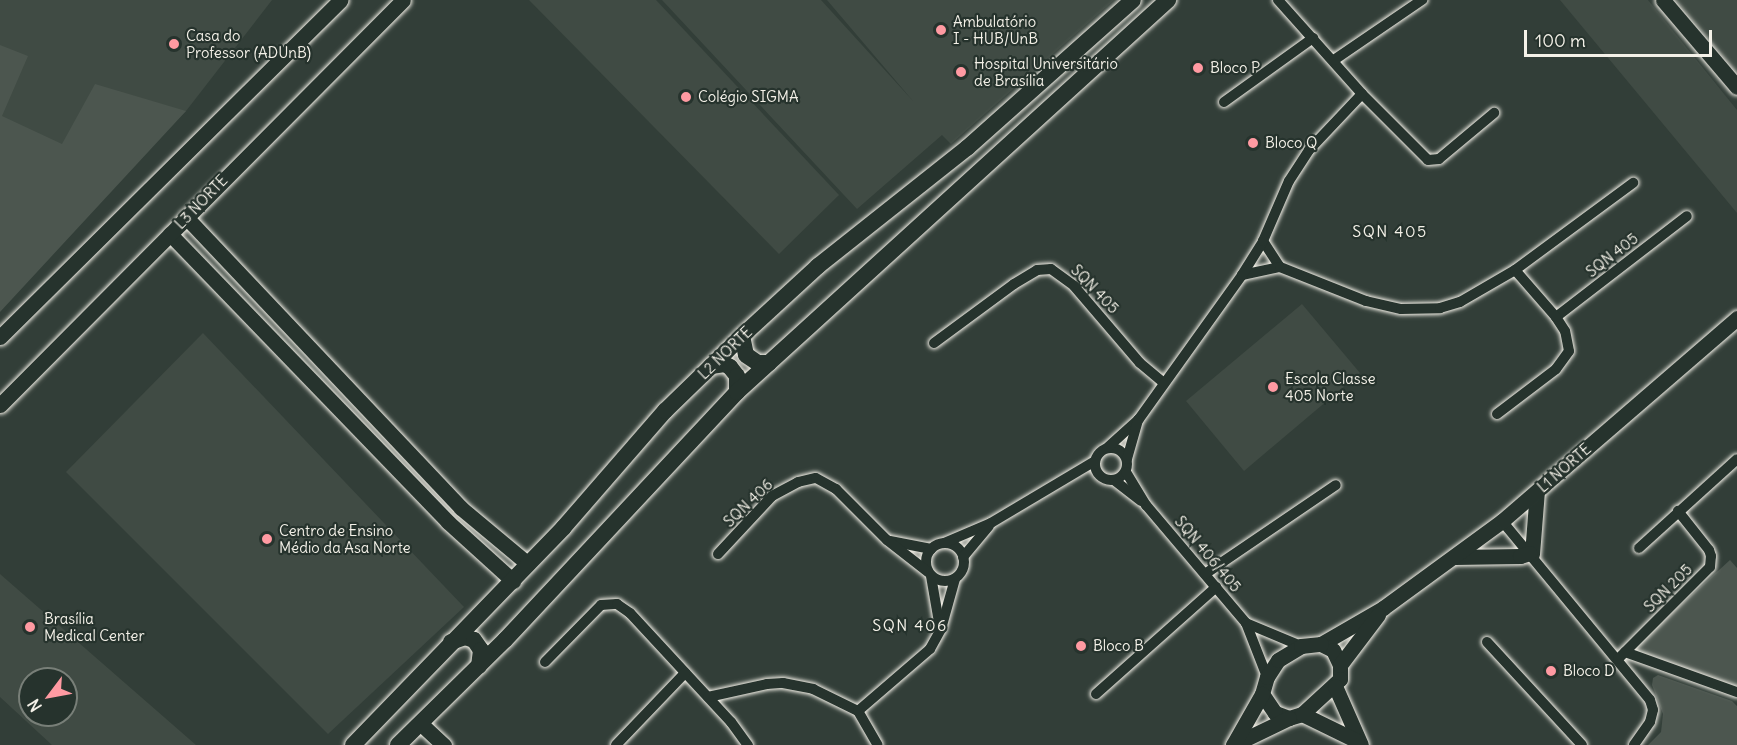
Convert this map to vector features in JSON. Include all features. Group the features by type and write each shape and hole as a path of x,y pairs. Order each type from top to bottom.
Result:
{"main road":[{"name":"L2 NORTE","path":"353,745 451,642 513,582 665,411 742,336 818,266 967,148 1133,0"},
{"path":"398,745 479,666 737,392 1168,0"},
{"path":"742,336 746,355 758,363 769,363"},
{"path":"711,366 725,364 733,371 738,381 737,392"},
{"path":"451,642 465,636 474,640 481,650 479,666"}],"street":[{"path":"0,337 340,0"},
{"name":"L3 NORTE","path":"0,405 403,0"},
{"path":"1278,0 1362,94 1423,157 1432,160 1439,159 1494,113"},
{"path":"1334,60 1422,0"},
{"path":"1663,0 1737,87"},
{"path":"1224,102 1313,38"},
{"path":"940,629 927,556 931,549 991,523 1095,461 1102,451 1139,419 1163,382 1242,275 1263,241 1289,182 1309,150 1362,94"},
{"path":"1242,275 1280,267 1366,300 1415,310 1440,308 1460,302 1515,270 1633,183"},
{"name":"SQN 405","path":"1556,317 1687,216"},
{"path":"186,217 461,508 528,564"},
{"path":"170,234 448,522 513,582"},
{"path":"1263,241 1280,267"},
{"name":"SQN 405","path":"934,343 1014,284 1037,270 1051,269 1074,286 1140,363 1163,382"},
{"path":"1497,414 1556,369 1567,356 1568,340 1556,317 1515,270"},
{"name":"L1 NORTE","path":"1321,644 1383,608 1502,521 1737,318"},
{"path":"1095,461 1098,473 1105,479 1114,480 1126,472 1127,459 1139,419"},
{"path":"1107,448 1123,452 1127,459"},
{"path":"1638,548 1737,459"},
{"name":"SQN 406/405","path":"1126,472 1146,505 1246,623 1267,677"},
{"path":"1059,482 1098,473"},
{"name":"SQN 406","path":"718,554 772,496 783,488 809,479 822,480 836,489 887,540 930,574"},
{"name":"SQN 406/405","path":"1114,480 1146,505"},
{"path":"1205,574 1336,485"},
{"path":"1531,553 1538,491"},
{"name":"SQN 205","path":"1622,656 1710,567 1711,556 1708,550 1678,511"},
{"path":"1502,521 1622,656 1642,687 1653,706 1650,722 1634,745"},
{"path":"963,557 991,523"},
{"path":"887,540 931,549"},
{"path":"858,711 930,649 940,629 955,579 964,565 959,550 944,543"},
{"path":"1455,556 1520,556 1531,553"},
{"path":"930,574 947,582 955,579"},
{"path":"1096,694 1216,587"},
{"path":"545,662 595,611 604,604 611,603 630,613 708,697 748,745"},
{"name":"L1 NORTE","path":"1340,665 1383,608"},
{"name":"SQN 406/405","path":"1246,623 1301,646"},
{"path":"1487,642 1582,745"},
{"path":"1321,644 1333,650 1340,665 1340,679 1335,686 1296,716 1233,745 1278,660 1301,646 1321,644"},
{"path":"1622,656 1737,692"},
{"path":"616,745 685,673"},
{"path":"708,697 767,684 783,683 826,694 858,711 878,745"},
{"path":"1335,686 1359,743"},
{"path":"1262,694 1275,713 1296,716 1359,743"},
{"path":"420,723 444,745"}],"shaded area":[{"path":"0,0 272,0 186,111 0,292"},
{"name":"Colégio SIGMA","path":"529,0 656,0 839,195 779,254"},
{"path":"662,0 821,0 913,101 827,0 1114,0 951,144 942,135 857,209"},
{"path":"1560,0 1648,0 1737,110 1737,213"},
{"path":"1676,0 1737,0 1737,73"},
{"path":"0,45 28,56 2,116 62,144 95,84 186,111 0,312"},
{"name":"Escola Classe 405 Norte","path":"1302,304 1360,373 1244,471 1186,401"},
{"name":"Centro de Ensino Médio da Asa Norte","path":"203,333 464,607 328,734 66,472"},
{"path":"1730,560 1737,568 1737,690 1641,655 1636,650 1638,644"},
{"name":"Brasília Medical Center","path":"0,574 196,745 52,745 32,727 78,727 78,667 18,667 18,714 0,697"},
{"path":"1658,675 1732,701 1737,706 1737,745 1648,745 1661,732 1663,714 1652,685 1653,678"}],"place":[{"name":"Ambulatório I - HUB/UnB","path":"941,30"},
{"name":"Casa do Professor (ADUnB)","path":"174,44"},
{"name":"Bloco P","path":"1198,68"},
{"name":"Hospital Universitário de Brasília","path":"961,72"},
{"name":"Colégio SIGMA","path":"686,97"},
{"name":"Bloco Q","path":"1253,143"},
{"name":"Escola Classe 405 Norte","path":"1273,387"},
{"name":"Centro de Ensino Médio da Asa Norte","path":"267,539"},
{"name":"Brasília Medical Center","path":"30,627"},
{"name":"Bloco B","path":"1081,646"},
{"name":"Bloco D","path":"1551,671"}],"district":[{"name":"SQN 405","path":"1390,231"},
{"name":"SQN 406","path":"910,625"}]}
